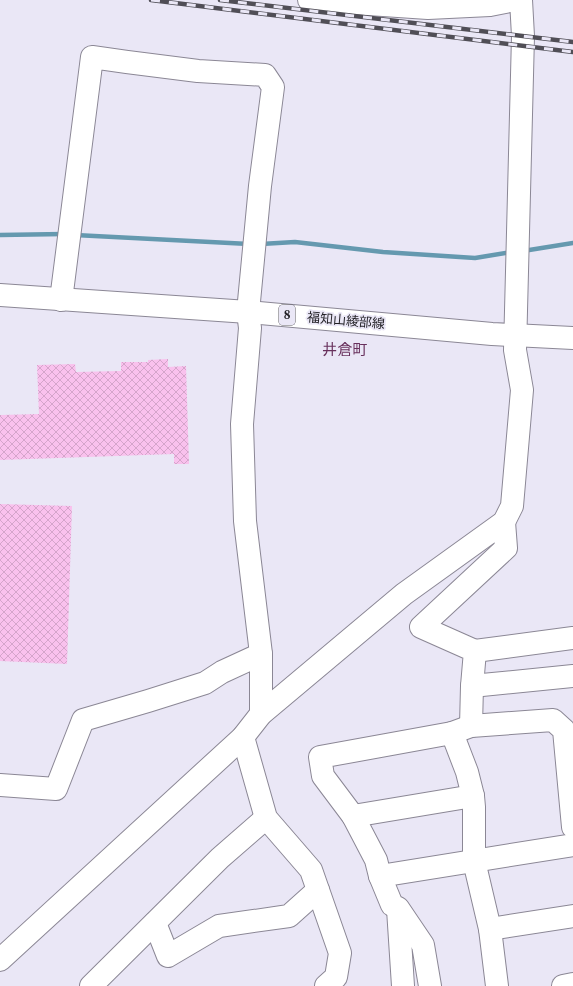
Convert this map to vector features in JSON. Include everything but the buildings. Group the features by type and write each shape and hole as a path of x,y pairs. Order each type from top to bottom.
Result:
{"street":[{"path":"309,0 428,8 490,5 515,0"},
{"path":"0,960 243,737 261,714 404,594 504,522 512,506 522,390 515,350 523,36 521,0"},
{"path":"62,300 92,57 198,71 265,75 273,88 260,186 248,312 250,328 242,424 245,521 261,654 261,714"},
{"name":"福知山綾部線","path":"0,295 248,312 492,334 573,338"},
{"path":"504,522 506,548 421,627 475,651 573,638"},
{"path":"475,651 472,686 461,730 467,772 473,796 474,861 490,929 497,986"},
{"path":"0,785 56,789 83,720 205,683 222,672 261,654"},
{"path":"472,686 573,676"},
{"path":"430,986 423,945 398,908 392,905 380,876 376,860 353,816 323,776 320,757 461,730 553,720 568,729 573,827"},
{"path":"243,737 266,818 311,870 340,953 336,977 326,986"},
{"path":"353,816 473,796"},
{"path":"91,986 220,858 266,818"},
{"path":"380,876 573,845"},
{"path":"155,922 168,956 219,926 289,916 318,890"},
{"path":"398,908 403,986"},
{"path":"490,929 573,916"},
{"path":"563,986 573,984"}],"waterway":[{"path":"0,235 64,234"},
{"path":"75,235 249,244"},
{"path":"261,244 295,242 383,252 475,258 512,252"},
{"path":"523,251 573,243"}],"railway":[{"path":"151,0 573,52"},
{"path":"220,0 573,42"}],"district":[{"name":"井倉町","path":"345,350"}]}
